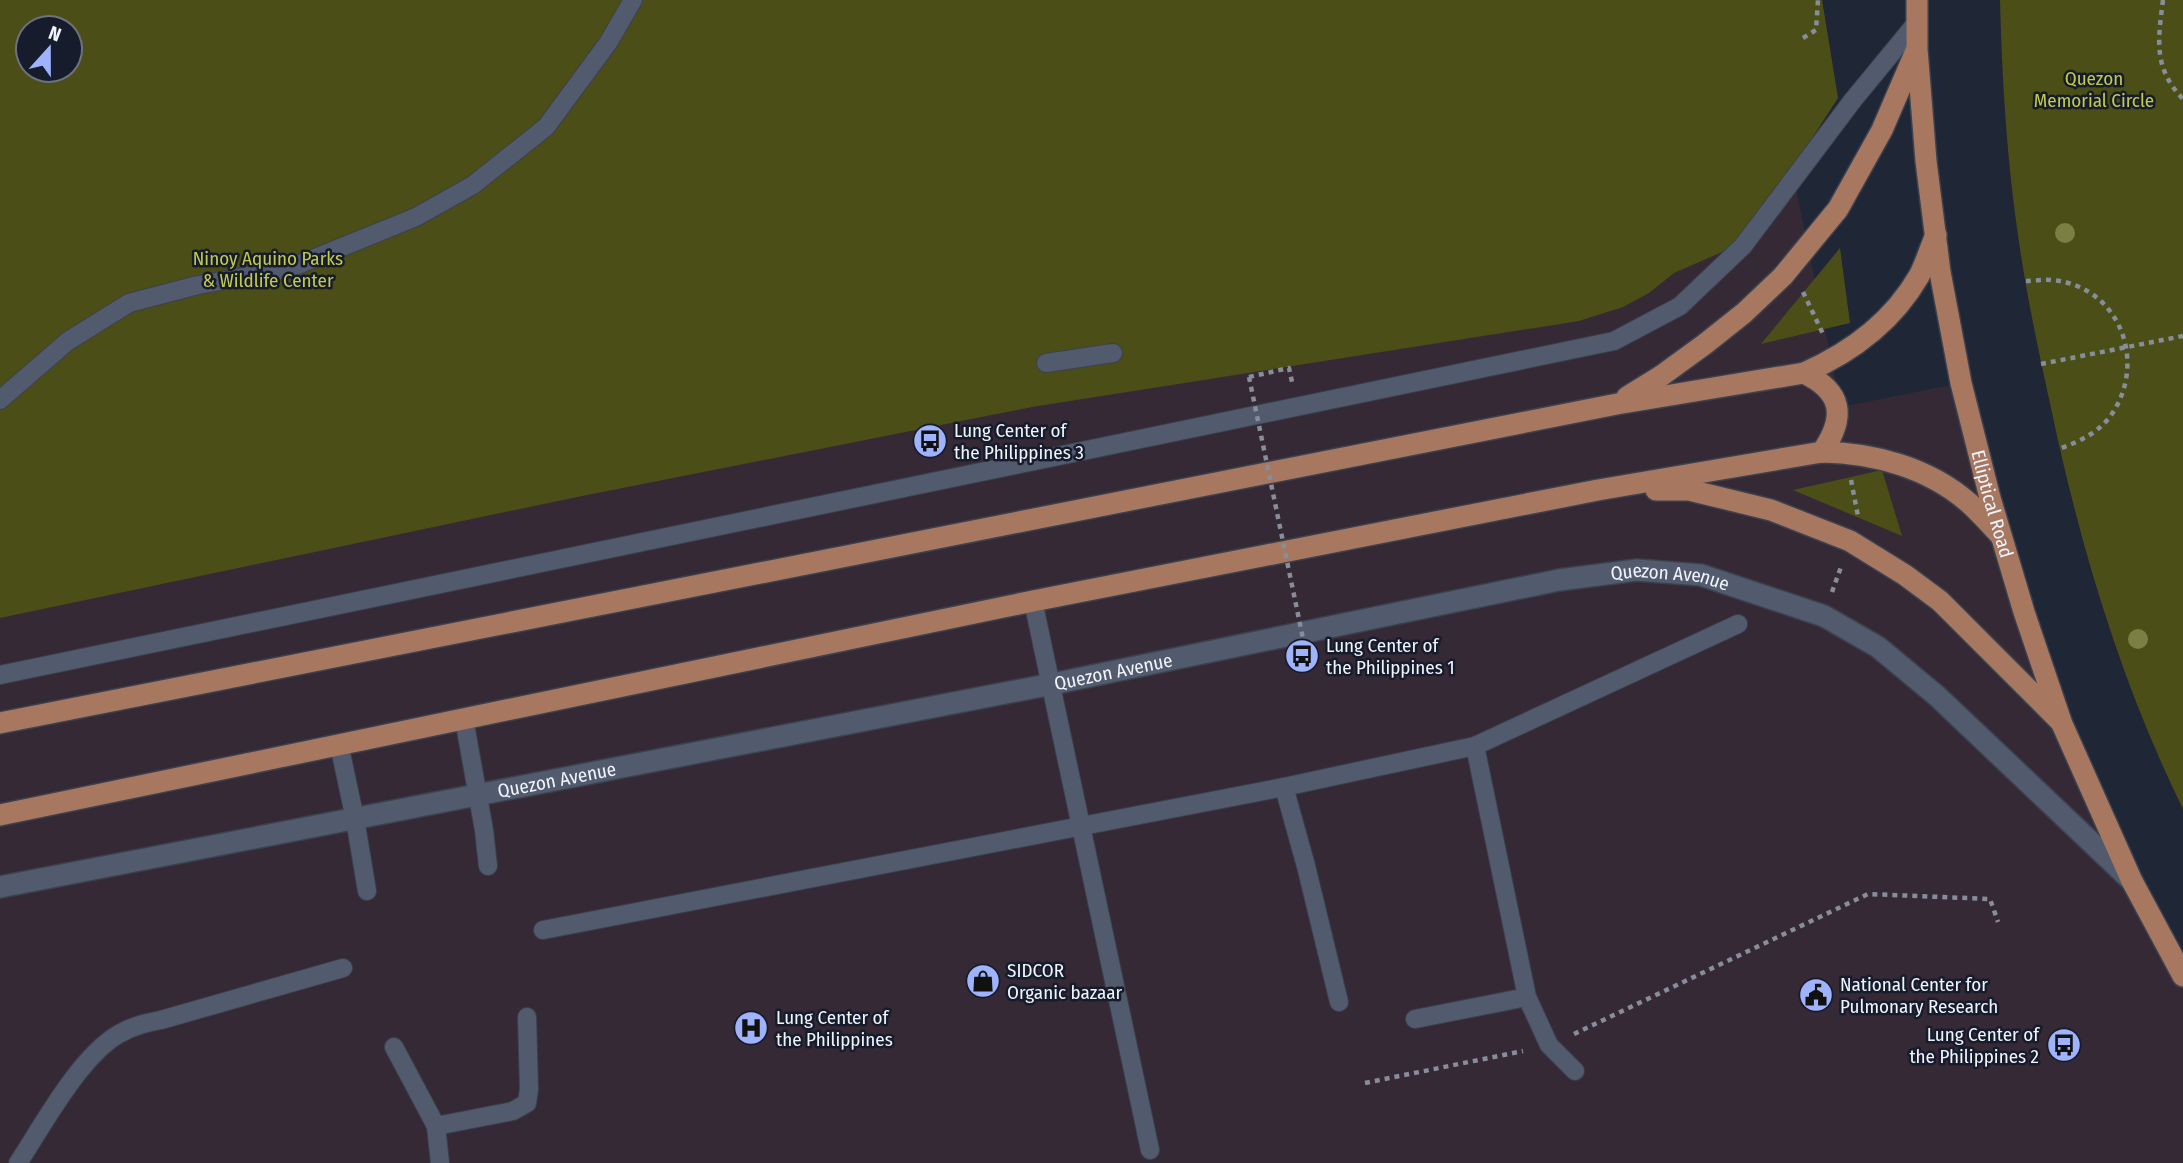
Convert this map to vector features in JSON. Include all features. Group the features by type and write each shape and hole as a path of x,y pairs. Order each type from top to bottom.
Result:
{"main road":[{"name":"Elliptical Road","path":"1918,10 1917,49 1926,161 1940,272 1961,383 2000,534 2062,724 2132,881 2183,976"},
{"path":"1616,404 1705,344 1744,313 1783,276 1838,209 1882,130 1917,49"},
{"path":"0,723 1616,404 1804,373 1828,362 1864,339 1895,310 1919,275 1936,235"},
{"path":"1804,373 1820,380 1831,393 1838,408 1837,424 1832,438 1822,452"},
{"path":"0,815 1033,601 1598,490 1822,452 1844,452 1889,460 1931,477 1968,502 2000,534"},
{"path":"1598,490 1689,490 1770,510 1850,541 1905,575 1940,601 2062,724"}],"street":[{"name":"Quezon Avenue","path":"0,887 1052,684 1559,580 1637,570 1701,575 1824,616 1878,647 1937,696 2132,881"}],"lane":[{"path":"0,400 68,341 129,303 198,285 288,269 416,218 473,185 546,127 608,43 633,0"},
{"path":"0,675 1614,341 1680,306 1743,246 1918,10"},
{"path":"1046,363 1113,353"},
{"path":"1033,601 1150,1150"},
{"path":"543,930 1284,787 1475,746 1738,624"},
{"path":"464,719 488,866"},
{"path":"339,744 367,891"},
{"path":"1475,746 1527,997 1549,1045 1574,1071"},
{"path":"1284,787 1339,1002"},
{"path":"18,1163 82,1067 118,1034 139,1025 343,968"},
{"path":"1415,1018 1527,997"},
{"path":"436,1126 513,1111 527,1103 527,1017"},
{"path":"394,1047 436,1126 440,1163"}],"path":[{"path":"1803,38 1816,30 1818,0"},
{"path":"2163,0 2158,54 2166,78 2183,99"},
{"path":"2026,281 2052,280 2096,297 2115,317 2126,347 2127,374 2124,386 2108,418 2089,436 2060,449"},
{"path":"1804,292 1823,329"},
{"path":"2041,364 2183,336"},
{"path":"1292,382 1289,368 1249,377 1307,658"},
{"path":"1824,616 1858,518 1851,477"},
{"path":"1365,1083 1549,1045 1868,894 1990,900 1998,922"}],"shaded area":[{"path":"0,0 1822,0 1838,98 1792,169 1841,407 1961,383 2024,612 2183,976 2183,1163 0,1163"}],"green space":[{"name":"Ninoy Aquino Parks & Wildlife Center","path":"0,0 1822,0 1838,98 1792,169 1729,249 1674,273 1649,293 1623,307 1579,321 1032,407 582,496 0,618"},
{"name":"Quezon Memorial Circle","path":"2000,0 2183,0 2183,809 2140,713 2122,663 2089,562 2062,460 2029,305 2015,212 2006,122"},
{"path":"1840,248 1850,323 1761,344"},
{"path":"1882,470 1902,536 1793,490"}],"place":[{"name":"Lung Center of the Philippines 3","path":"930,441"},
{"name":"Lung Center of the Philippines 1","path":"1302,656"},
{"name":"SIDCOR Organic bazaar","path":"983,981"},
{"name":"National Center for Pulmonary Research","path":"1816,995"},
{"name":"Lung Center of the Philippines","path":"751,1028"},
{"name":"Lung Center of the Philippines 2","path":"2064,1045"}]}
